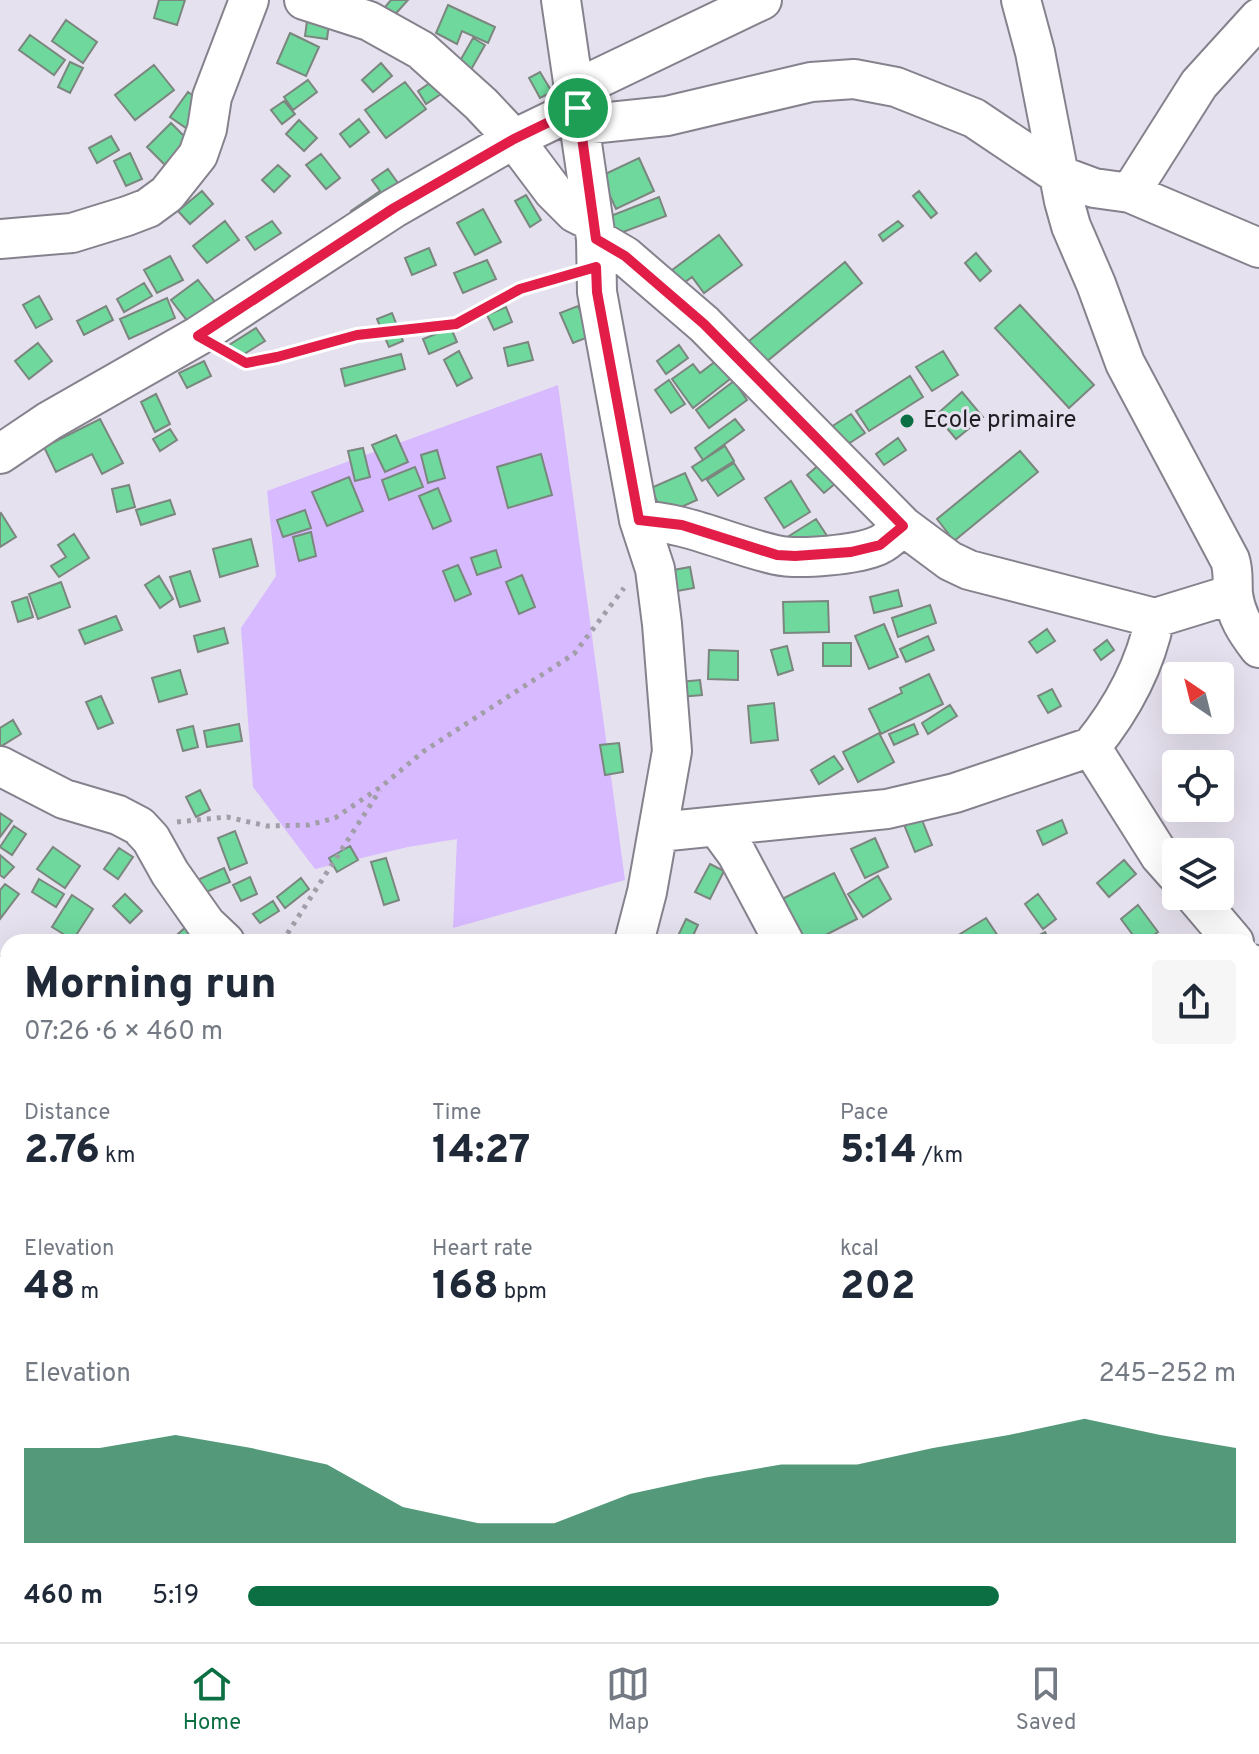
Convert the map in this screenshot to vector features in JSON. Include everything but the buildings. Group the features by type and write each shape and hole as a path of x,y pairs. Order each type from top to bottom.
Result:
{"street":[{"path":"0,239 72,233 138,212 167,194 198,155 207,129 212,97 249,0"},
{"path":"304,0 369,21 421,50 481,104 514,139 595,242 625,256 704,324 903,526 950,561 969,570 1155,618 1233,594"},
{"path":"561,0 595,242 597,292 639,520 655,569 662,624 672,751 659,832 636,934"},
{"path":"0,454 49,421 198,336 394,208 514,139 578,107 762,0"},
{"path":"1021,0 1035,52 1071,226 1125,363 1230,560 1233,594 1242,627 1259,648"},
{"path":"1130,193 1199,84 1259,18"},
{"path":"578,107 667,116 811,82 854,79 896,87 974,118 1059,175 1094,188 1130,193 1259,248"},
{"path":"639,520 682,525 777,555 795,556 851,552 880,545 903,526"},
{"path":"659,832 887,809 968,789 1091,747 1134,681 1148,651 1155,618"},
{"path":"1091,747 1162,858"},
{"path":"0,766 64,799 118,815 139,826 151,839 170,873 206,924 217,934"},
{"path":"718,828 737,854 780,934"},
{"path":"1207,910 1227,934"}],"path":[{"path":"198,336 246,363 357,335 456,324 595,242"},
{"path":"139,826 227,817 267,826 309,825 335,818 382,786 424,751 574,654 634,577 655,569"},
{"path":"287,934 382,786"}],"shaded area":[{"path":"558,385 625,880 453,928 457,839 315,869 253,787 241,628 276,576 267,491"}],"place":[{"name":"Ecole primaire","path":"907,421"}],"route":[{"path":"578,108 596,239 625,256 704,324 903,526 880,545 851,552 777,555 682,525 639,520 597,292 596,267 520,289 456,324 357,335 246,363 198,336 394,208 514,139 578,108"}]}
